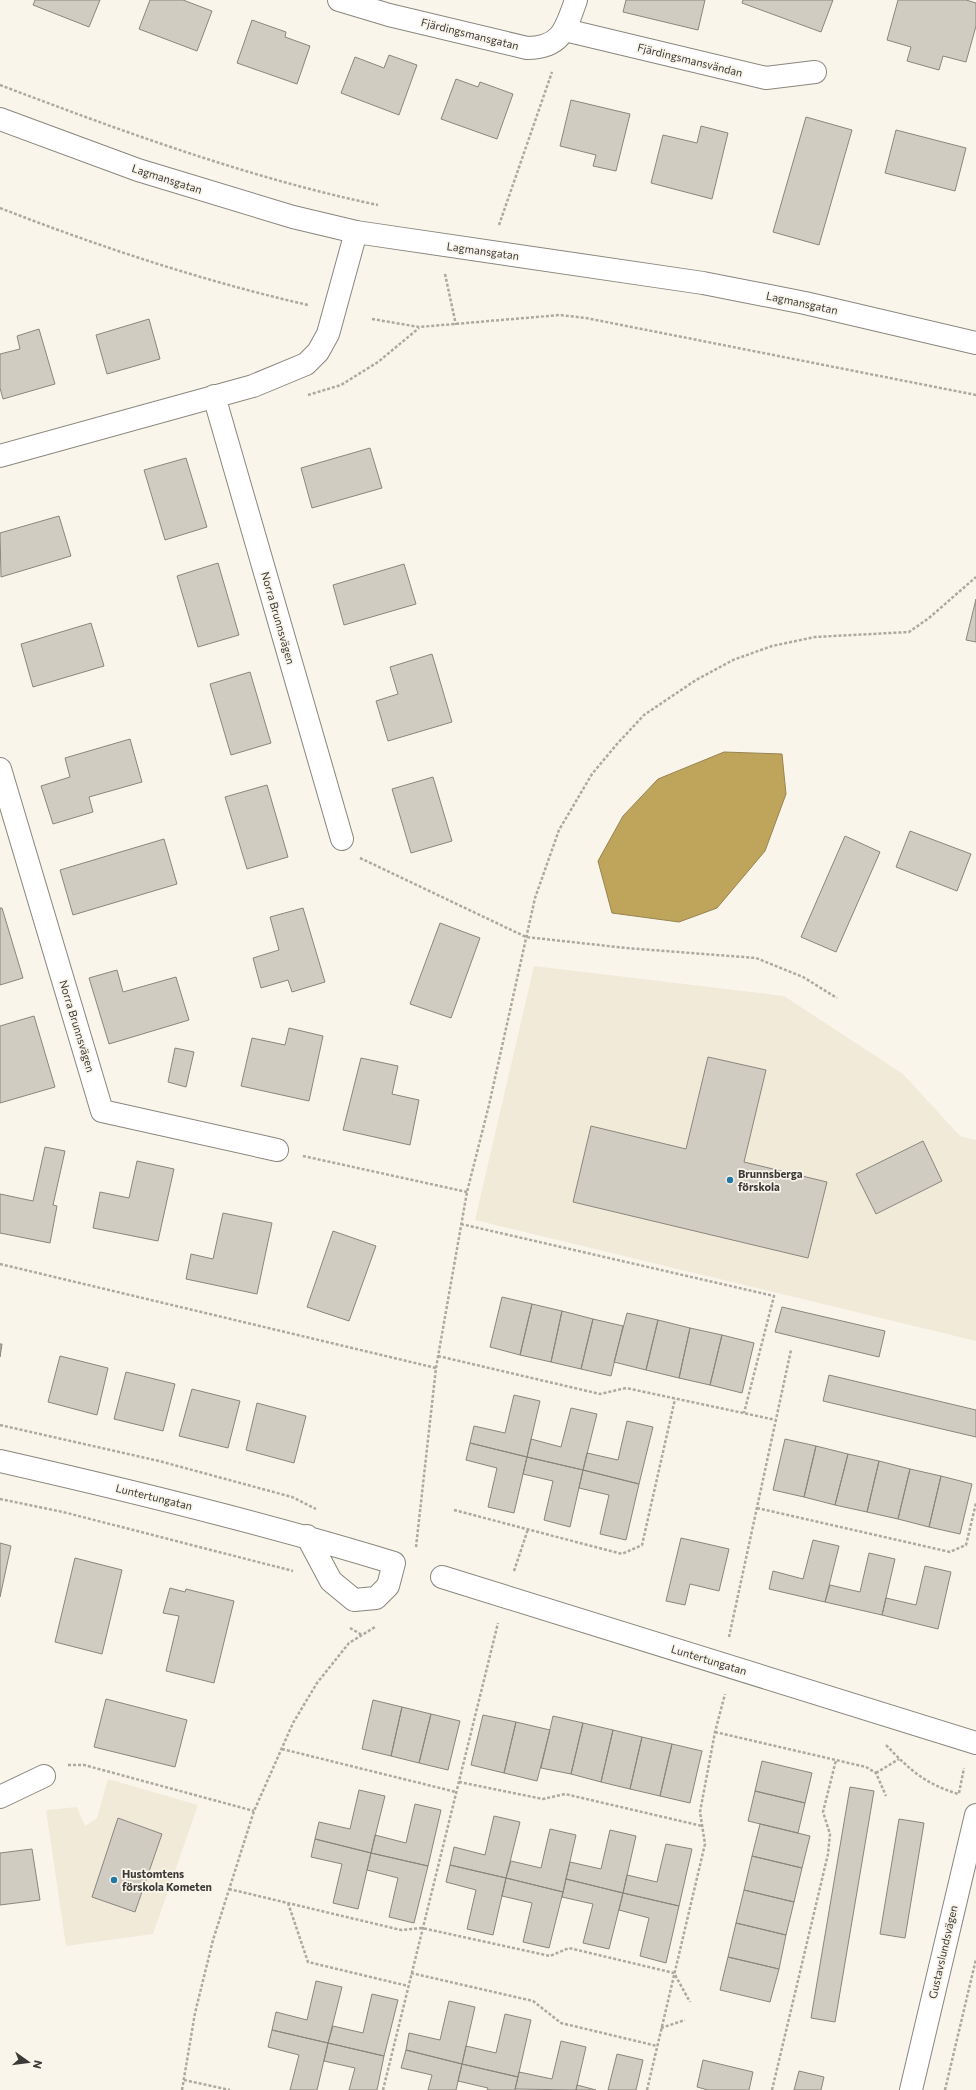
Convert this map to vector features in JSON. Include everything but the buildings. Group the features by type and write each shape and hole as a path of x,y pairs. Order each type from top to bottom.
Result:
{"street":[{"name":"Fjärdingsmansgatan","path":"339,0 389,15 527,48 540,48 557,37"},
{"path":"557,37 576,0"},
{"name":"Fjärdingsmansvändan","path":"557,37 766,78 815,72"},
{"name":"Lagmansgatan","path":"0,118 138,170 286,215 356,232 704,283 813,305 976,343"},
{"path":"0,456 253,386 306,364 318,352 328,334 336,311 356,232"},
{"name":"Norra Brunnsvägen","path":"214,396 342,839"},
{"name":"Norra Brunnsvägen","path":"0,769 102,1111 277,1150"},
{"name":"Luntertungatan","path":"0,1461 307,1536"},
{"name":"Luntertungatan","path":"442,1577 976,1743"},
{"path":"0,1797 44,1776"},
{"name":"Gustavslundsvägen","path":"911,2090 976,1815"}],"path":[{"path":"491,225 498,226 550,81 557,37"},
{"path":"0,85 174,149 266,177 386,207"},
{"path":"0,208 83,239 161,265 308,305"},
{"path":"445,274 456,325"},
{"path":"372,319 419,327 560,315 586,318 976,395"},
{"path":"408,1546 416,1548 436,1368 467,1192 489,1105 535,898 559,830 592,774 617,744 644,715 696,680 733,660 772,646 815,637 909,632 929,618 976,577"},
{"path":"342,839 358,858 526,937 626,948 756,958 803,977 837,998"},
{"path":"277,1150 467,1192"},
{"path":"461,1224 774,1296 744,1413"},
{"path":"0,1264 436,1368"},
{"path":"647,2090 705,1844 700,1812 757,1508 791,1350"},
{"path":"438,1356 600,1394 626,1388 776,1420"},
{"path":"454,1510 622,1554 642,1545 676,1398"},
{"path":"0,1425 159,1461 292,1497 317,1509"},
{"path":"0,1499 63,1512 297,1572"},
{"path":"757,1508 950,1552 966,1545 976,1503"},
{"path":"383,2090 505,1596 528,1529"},
{"path":"344,1624 362,1635"},
{"path":"182,2090 197,2006 213,1940 254,1810 293,1723 317,1683 349,1643 380,1624"},
{"path":"868,1710 884,1742 911,1771 936,1787 964,1796"},
{"path":"715,1732 866,1767 876,1773 886,1796"},
{"path":"281,1749 456,1792"},
{"path":"876,1773 900,1759"},
{"path":"772,2090 828,1854 830,1834 823,1812 836,1760"},
{"path":"44,1776 67,1765 84,1765 254,1810"},
{"path":"459,1782 543,1799 565,1794 702,1826"},
{"path":"229,1889 401,1930 422,1928 550,1956 569,1948 674,1973 690,2002"},
{"path":"288,1903 308,1962 408,1986"},
{"path":"945,2090 976,1959"},
{"path":"411,1973 533,2001 561,2023 657,2046"},
{"path":"661,2028 685,2020"},
{"path":"184,2080 230,2090"}],"shaded area":[{"path":"724,752 782,754 786,794 765,851 717,908 679,922 612,913 598,861 623,816 658,779"},
{"name":"Brunnsberga förskola","path":"534,966 784,996 903,1074 960,1136 976,1140 976,1341 475,1220"},
{"name":"Hustomtens förskola Kometen","path":"108,1779 198,1805 153,1934 66,1946 46,1810 77,1807 85,1826 97,1818"}],"place":[{"name":"Brunnsberga förskola","path":"730,1180"},
{"name":"Hustomtens förskola Kometen","path":"114,1880"}]}
